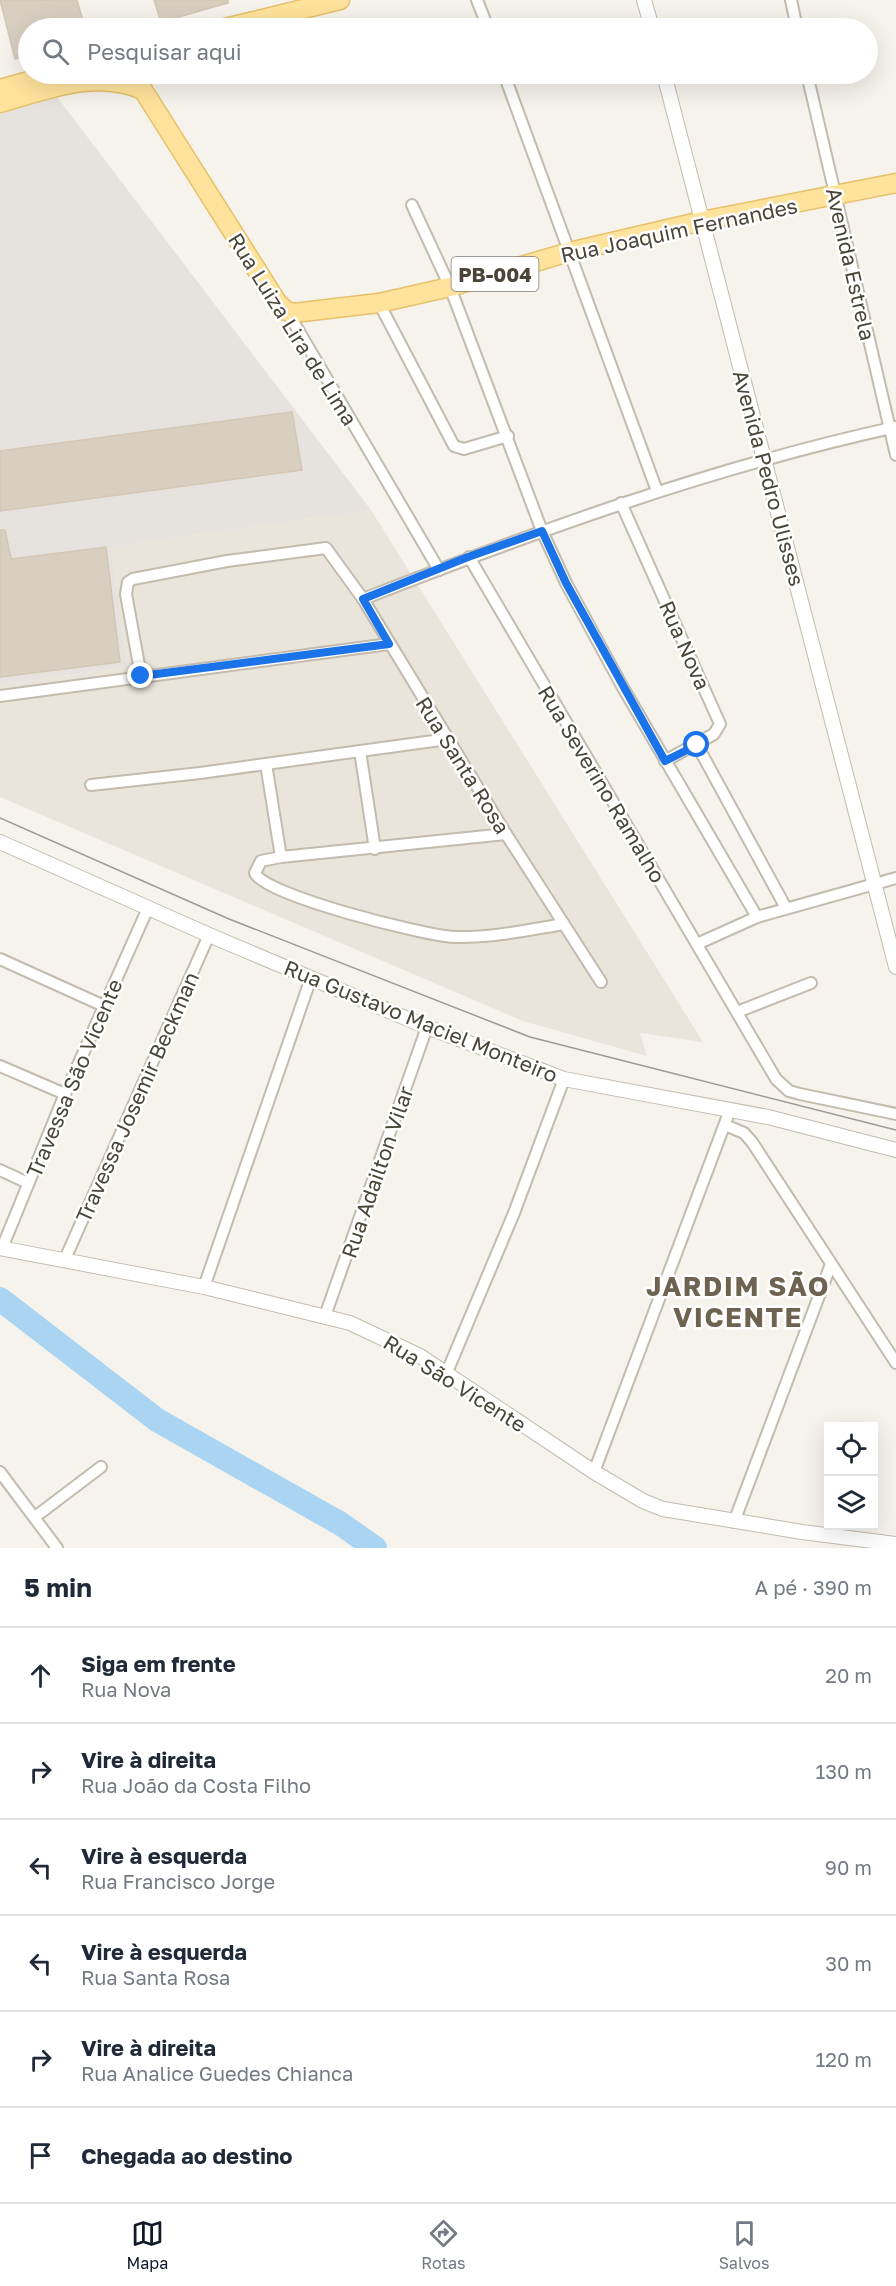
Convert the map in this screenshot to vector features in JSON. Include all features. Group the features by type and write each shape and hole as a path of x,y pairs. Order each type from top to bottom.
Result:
{"main road":[{"path":"266,18 340,0"},
{"path":"0,91 22,84"},
{"path":"0,91 57,84"},
{"name":"Rua Luiza Lira de Lima","path":"144,84 277,302 286,311"},
{"name":"Rua Joaquim Fernandes","path":"286,311 302,314 380,303 450,287 569,252 702,221 896,183"}],"street":[{"path":"477,0 484,18"},
{"path":"644,0 649,18"},
{"path":"791,0 795,18"},
{"path":"508,84 657,491"},
{"name":"Avenida Pedro Ulisses","path":"667,84 896,967"},
{"name":"Avenida Estrela","path":"809,84 893,428 896,455"},
{"path":"412,206 450,287 542,531 566,583 665,761 757,917"},
{"path":"380,303 454,446 464,449 508,436"},
{"name":"Rua Luiza Lira de Lima","path":"286,311 439,570"},
{"path":"363,599 468,557 657,491 893,428"},
{"name":"Rua Nova","path":"621,503 720,724 714,734 665,761"},
{"name":"Rua Santa Rosa","path":"141,676 126,594 128,582 133,579 227,561 326,548 363,599 506,834 601,982"},
{"name":"Rua Severino Ramalho","path":"468,557 781,1086 800,1094 896,1114"},
{"path":"0,696 389,644"},
{"path":"91,784 266,764 448,739"},
{"path":"697,745 786,908"},
{"path":"360,751 375,849"},
{"path":"266,764 281,857"},
{"path":"506,834 281,857 261,861 256,868 257,878 331,907 419,933 454,937 497,934 564,924"},
{"name":"Rua Gustavo Maciel Monteiro","path":"0,842 209,935 427,1027 564,1079 792,1122 896,1150"},
{"path":"697,944 757,917 896,878"},
{"name":"Travessa São Vicente","path":"1,1248 65,1094 148,908"},
{"name":"Travessa Josemir Beckman","path":"65,1259 209,935"},
{"path":"0,959 104,1006"},
{"path":"204,1287 311,978"},
{"path":"736,1012 811,982"},
{"name":"Rua Adailton Vilar","path":"326,1316 427,1027"},
{"path":"0,1066 65,1094"},
{"path":"447,1372 514,1213 564,1079"},
{"path":"594,1472 730,1110"},
{"path":"726,1125 744,1132 752,1142 896,1363"},
{"path":"0,1170 28,1183"},
{"name":"Rua São Vicente","path":"1,1248 204,1287 326,1316 384,1336 447,1372 627,1493 663,1509 734,1522 896,1544"},
{"path":"734,1522 831,1264"},
{"path":"35,1516 101,1467"},
{"path":"0,1472 57,1548"}],"shaded area":[{"path":"57,97 371,510 111,547 128,667 0,685 0,114"},
{"path":"371,510 703,1042 640,1033 647,1056 523,1021 0,797 0,685 128,667 111,547"}],"building":[{"path":"0,0 77,0 82,18 18,18 18,58 15,59"},
{"path":"154,0 228,0 228,3 175,18 160,18"},
{"path":"292,412 302,470 0,511 0,451"},
{"path":"0,530 5,530 11,559 106,547 120,662 0,677"}],"waterway":[{"path":"0,1299 157,1420 341,1524 375,1548"}],"tram line":[{"path":"0,818 229,919 530,1037 896,1130"}],"district":[{"name":"JARDIM SÃO VICENTE","path":"738,1302"}],"route":[{"path":"141,676 389,644 363,599 468,557 542,531 566,583 665,761 697,745"}]}
